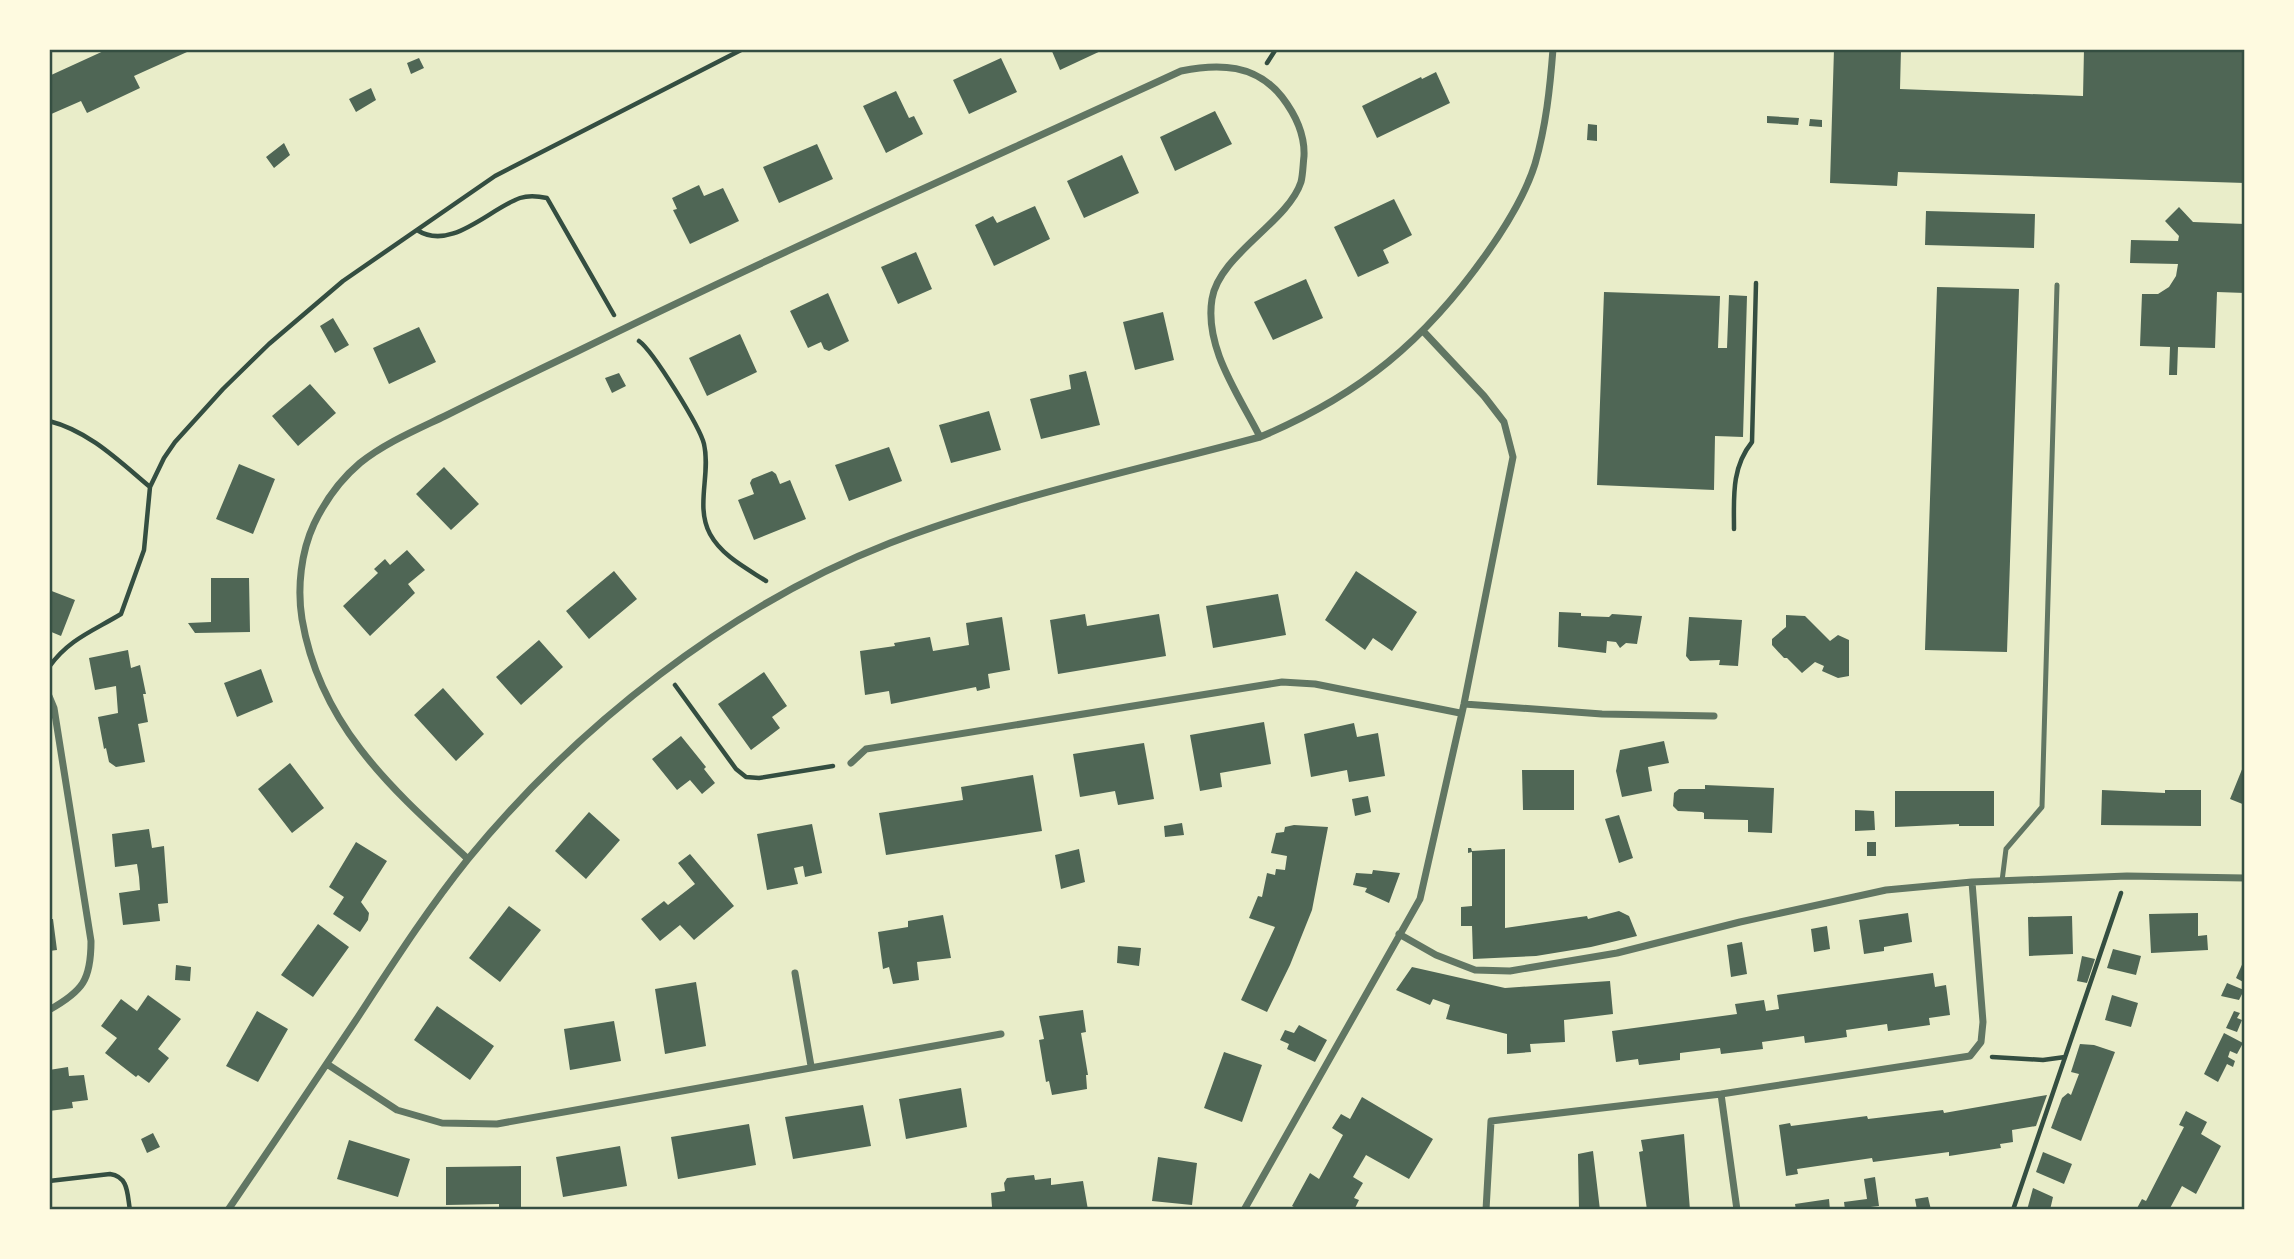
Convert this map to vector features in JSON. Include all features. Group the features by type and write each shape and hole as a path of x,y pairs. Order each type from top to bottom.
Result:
{"street":[{"path":"228,1210 416,929 468,859 557,762 619,707 718,633 785,593 889,543 980,512 1260,437 1320,409 1365,382 1424,332 1471,276 1508,224 1534,166 1549,100 1553,49"},
{"path":"468,859 370,762 333,711 314,672 299,601 303,558 314,525 334,491 360,464 395,440 622,329 1181,71 1210,65 1260,76 1279,93 1292,110 1304,144 1300,183 1292,199 1226,269 1212,295 1212,337 1260,437"},
{"path":"1244,1210 1420,899 1464,704 1513,457 1504,422 1484,396 1424,332"},
{"path":"851,764 866,749 1282,681 1315,684 1460,713"},
{"path":"49,696 54,708 91,941 91,965 85,981 65,1001 49,1010"},
{"path":"1464,704 1602,714 1714,716"},
{"path":"1399,934 1436,955 1475,970 1510,971 1616,953 1861,895 1972,882 2127,876 2245,878"},
{"path":"1486,1210 1491,1121 1721,1094 1970,1056 1981,1042 1983,1022 1972,882"},
{"path":"795,972 811,1066"},
{"path":"327,1064 397,1110 442,1123 497,1125 811,1066 1001,1034"},
{"path":"1721,1094 1737,1210"}],"lane":[{"path":"2003,881 2006,849 2042,807 2057,285"}],"path":[{"path":"49,667 67,646 85,632 121,614 144,550 150,487 164,458 223,389 270,344 343,281 495,176 743,49"},
{"path":"417,230 426,236 452,234 520,198 535,195 547,198 622,329 642,343 699,432 704,445 706,465 704,520 711,535 723,552 785,593"},
{"path":"1734,529 1735,474 1752,442 1756,283"},
{"path":"49,422 65,425 88,437 150,487"},
{"path":"665,672 736,769 746,777 759,778 851,764"},
{"path":"2012,1210 2127,876"},
{"path":"1970,1056 2043,1059 2066,1057"},
{"path":"49,1181 119,1175 125,1181 131,1210"}],"building":[{"path":"108,49 185,49 187,52 134,76 140,88 87,113 81,101 49,115 49,76"},
{"path":"1051,49 1105,49 1060,70"},
{"path":"1834,49 1901,49 1900,89 2083,96 2084,49 2245,49 2245,183 1898,172 1897,186 1830,183"},
{"path":"419,58 424,68 411,74 407,63"},
{"path":"1001,58 1017,92 969,114 953,80"},
{"path":"1436,72 1450,103 1377,138 1362,106"},
{"path":"371,88 376,100 356,112 349,99"},
{"path":"896,91 909,118 914,116 923,134 886,153 863,106"},
{"path":"1215,111 1232,144 1175,171 1160,137"},
{"path":"1767,116 1799,118 1798,125 1767,123"},
{"path":"1810,119 1822,120 1822,127 1809,126"},
{"path":"1588,124 1597,125 1597,141 1587,140"},
{"path":"284,143 290,155 274,168 266,157"},
{"path":"817,144 833,179 779,203 763,167"},
{"path":"1122,155 1139,193 1084,218 1067,181"},
{"path":"699,185 704,196 723,188 739,221 690,244 673,210 677,209 672,198"},
{"path":"1394,199 1412,235 1383,250 1389,263 1358,277 1334,227"},
{"path":"1035,206 1050,239 994,266 975,225 993,216 997,223"},
{"path":"2179,207 2193,222 2245,224 2245,293 2217,292 2215,348 2178,347 2177,375 2169,375 2170,347 2140,346 2142,294 2158,294 2169,287 2176,276 2178,264 2130,263 2131,240 2178,241 2179,236 2165,221"},
{"path":"1926,211 2035,214 2034,248 1925,245"},
{"path":"916,252 932,289 898,304 881,267"},
{"path":"1306,279 1323,318 1273,340 1254,302"},
{"path":"1937,287 2019,289 2007,652 1925,650"},
{"path":"1604,292 1720,296 1718,348 1727,348 1729,295 1747,296 1743,437 1715,436 1714,490 1597,485"},
{"path":"828,293 849,341 829,351 824,349 821,342 808,348 790,311"},
{"path":"1163,312 1174,360 1135,370 1123,322"},
{"path":"333,318 349,345 335,353 320,326"},
{"path":"419,327 436,362 389,384 373,348"},
{"path":"740,334 757,372 707,396 689,358"},
{"path":"1086,371 1100,425 1041,439 1030,399 1071,389 1069,375"},
{"path":"619,373 626,386 612,393 605,378"},
{"path":"310,384 336,413 298,446 272,416"},
{"path":"989,411 1001,450 951,463 939,425"},
{"path":"889,447 902,481 849,501 835,465"},
{"path":"239,464 275,479 253,534 216,519"},
{"path":"444,467 479,504 451,530 416,494"},
{"path":"772,471 780,484 790,480 806,519 754,540 738,500 754,494 750,483 752,479"},
{"path":"407,550 425,570 408,584 415,593 370,636 343,606 378,573 374,569 385,559 390,565"},
{"path":"614,571 637,599 589,639 566,611"},
{"path":"1356,571 1417,612 1392,651 1373,638 1365,650 1325,620"},
{"path":"211,578 249,578 250,632 195,633 188,623 211,622"},
{"path":"49,590 75,600 61,636 49,631"},
{"path":"1278,594 1286,635 1213,648 1206,606"},
{"path":"1559,612 1581,613 1581,616 1642,616 1637,644 1626,643 1620,648 1616,642 1607,641 1606,653 1558,647"},
{"path":"1085,614 1087,626 1159,614 1166,656 1058,674 1050,620"},
{"path":"1786,615 1805,616 1830,641 1838,635 1849,640 1849,676 1838,678 1822,671 1824,666 1815,662 1802,673 1784,658 1772,645 1772,639 1786,627"},
{"path":"1002,617 1010,670 988,674 990,688 977,691 976,687 891,704 889,691 865,695 860,651 930,637 933,651 969,645 966,623"},
{"path":"1689,617 1742,620 1738,666 1719,665 1720,660 1690,661 1686,656"},
{"path":"539,640 563,667 521,705 496,677"},
{"path":"128,650 131,668 140,665 146,694 143,694 148,722 138,724 145,762 116,767 109,762 106,748 104,749 98,717 118,713 116,686 95,690 89,658"},
{"path":"261,669 273,702 237,717 224,683"},
{"path":"764,672 787,706 772,717 780,728 751,750 718,704"},
{"path":"443,688 484,734 456,761 414,715"},
{"path":"1264,722 1271,764 1220,773 1222,787 1200,791 1190,735"},
{"path":"1354,723 1357,737 1378,733 1385,776 1349,782 1347,770 1311,777 1304,734"},
{"path":"681,736 715,783 702,794 690,780 677,790 652,759"},
{"path":"1664,741 1669,763 1648,767 1652,791 1622,797 1616,771 1620,750"},
{"path":"1144,743 1154,799 1118,805 1115,791 1080,797 1073,754"},
{"path":"2245,762 2245,805 2230,799"},
{"path":"290,763 324,808 292,833 258,789"},
{"path":"1522,770 1574,770 1574,810 1523,810"},
{"path":"1033,775 1042,831 886,855 879,813 963,800 961,787"},
{"path":"1705,785 1774,788 1772,833 1748,832 1748,820 1704,819 1702,812 1678,811 1673,806 1674,793 1679,789 1705,789"},
{"path":"2102,790 2165,793 2165,790 2201,790 2201,826 2101,825"},
{"path":"1895,791 1994,791 1994,826 1959,824 1895,827"},
{"path":"1368,796 1371,812 1355,816 1352,799"},
{"path":"1855,810 1874,811 1875,830 1855,831"},
{"path":"589,812 620,840 586,879 555,851"},
{"path":"1619,815 1633,858 1619,863 1605,819"},
{"path":"1182,823 1184,835 1165,837 1164,826"},
{"path":"812,824 822,873 805,877 803,866 794,868 798,884 767,890 757,834"},
{"path":"1285,827 1328,827 1312,910 1267,1012 1241,1000 1275,927 1249,918 1258,896 1262,897 1267,873 1275,875 1276,869 1285,870 1287,856 1271,853 1276,833 1284,832"},
{"path":"149,829 152,848 164,846 168,903 158,904 160,921 123,925 119,893 140,890 139,877 137,864 115,867 112,834"},
{"path":"356,842 387,861 361,902 369,913 360,932 333,914 344,897 329,887"},
{"path":"1867,842 1876,842 1876,856 1867,856"},
{"path":"1468,848 1472,851 1505,849 1505,928 1587,916 1588,919 1619,911 1629,916 1637,936 1536,956 1473,959 1472,926 1461,926 1461,907 1472,906 1472,852 1468,853"},
{"path":"1079,849 1085,882 1061,889 1055,855"},
{"path":"690,854 734,906 694,940 680,925 660,941 641,919 664,901 668,905 695,884 678,863"},
{"path":"1373,870 1400,873 1389,903 1365,892 1367,888 1353,885 1356,873 1372,874"},
{"path":"509,906 541,930 500,982 469,958"},
{"path":"1908,913 1912,942 1864,954 1859,920"},
{"path":"2198,913 2198,936 2207,935 2208,950 2151,953 2149,914"},
{"path":"943,915 951,958 917,962 919,980 893,984 889,967 883,969 878,932 908,927 908,921"},
{"path":"2072,916 2073,954 2029,956 2028,917"},
{"path":"49,919 53,919 57,950 49,951"},
{"path":"318,924 349,947 313,997 281,975"},
{"path":"1827,926 1830,949 1814,952 1811,929"},
{"path":"1742,942 1747,974 1731,977 1727,945"},
{"path":"1118,946 1141,948 1139,966 1117,963"},
{"path":"2113,949 2141,956 2136,975 2107,968"},
{"path":"2082,956 2095,959 2087,983 2077,981"},
{"path":"2245,958 2245,983 2236,978"},
{"path":"176,965 191,967 190,981 175,980"},
{"path":"1412,967 1505,988 1610,981 1613,1014 1564,1020 1565,1042 1530,1044 1531,1052 1507,1054 1507,1034 1446,1019 1450,1005 1433,999 1430,1005 1396,990"},
{"path":"1933,973 1935,987 1946,985 1950,1015 1929,1018 1930,1025 1888,1031 1887,1024 1846,1030 1847,1037 1827,1040 1805,1043 1804,1036 1762,1042 1763,1049 1721,1054 1720,1048 1680,1053 1680,1060 1639,1065 1638,1059 1616,1062 1612,1031 1737,1014 1735,1004 1764,1000 1766,1011 1779,1009 1777,995"},
{"path":"696,982 706,1046 665,1054 655,989"},
{"path":"2227,983 2244,990 2239,1000 2221,996"},
{"path":"148,995 181,1019 158,1049 169,1058 149,1083 138,1075 136,1077 105,1053 117,1038 101,1026 121,999 137,1011"},
{"path":"2112,995 2138,1003 2131,1027 2105,1020"},
{"path":"437,1006 494,1046 470,1080 414,1040"},
{"path":"1083,1010 1086,1032 1081,1033 1088,1075 1087,1089 1052,1095 1049,1081 1046,1082 1039,1040 1044,1039 1039,1016"},
{"path":"257,1011 288,1029 258,1082 226,1066"},
{"path":"2234,1011 2240,1013 2237,1018 2242,1020 2237,1032 2226,1028"},
{"path":"614,1021 621,1061 570,1070 564,1029"},
{"path":"1299,1025 1327,1040 1315,1062 1287,1049 1289,1044 1280,1040 1285,1030 1294,1033"},
{"path":"2224,1033 2243,1043 2237,1054 2230,1051 2228,1057 2235,1061 2233,1067 2227,1064 2218,1082 2204,1074"},
{"path":"2080,1044 2094,1045 2115,1052 2081,1141 2051,1128 2062,1098 2068,1093 2071,1095 2079,1074 2071,1072"},
{"path":"1224,1052 1262,1065 1242,1122 1204,1108"},
{"path":"68,1067 69,1076 84,1075 88,1100 72,1102 73,1108 49,1111 49,1070"},
{"path":"961,1088 967,1127 906,1139 899,1099"},
{"path":"2047,1095 2036,1126 2012,1130 2013,1142 2000,1144 2001,1148 1949,1156 1949,1152 1873,1162 1872,1158 1797,1169 1798,1174 1786,1176 1779,1125 1790,1123 1791,1126 1867,1116 1868,1119 1943,1110 1944,1113"},
{"path":"1362,1097 1433,1139 1409,1179 1366,1155 1353,1177 1363,1183 1354,1198 1359,1200 1354,1210 1299,1210 1292,1206 1310,1173 1319,1179 1343,1135 1332,1128 1341,1114 1350,1119"},
{"path":"863,1105 871,1146 793,1159 785,1117"},
{"path":"2186,1111 2207,1122 2201,1134 2221,1146 2196,1194 2182,1186 2169,1210 2136,1210 2142,1199 2146,1201 2184,1127 2179,1125"},
{"path":"749,1124 756,1165 678,1179 671,1137"},
{"path":"153,1133 160,1147 147,1153 141,1139"},
{"path":"1684,1134 1690,1210 1647,1210 1639,1152 1643,1151 1641,1140"},
{"path":"349,1140 410,1159 398,1197 337,1179"},
{"path":"620,1146 627,1186 563,1197 556,1157"},
{"path":"1593,1151 1600,1210 1579,1210 1578,1154"},
{"path":"2043,1152 2072,1164 2064,1184 2036,1172"},
{"path":"1158,1157 1197,1163 1192,1205 1152,1201"},
{"path":"521,1166 521,1210 499,1210 499,1204 446,1205 446,1167"},
{"path":"1034,1175 1035,1180 1051,1178 1051,1185 1083,1181 1088,1210 984,1210 992,1207 991,1193 1005,1191 1004,1183 1007,1178"},
{"path":"1875,1177 1879,1206 1845,1210 1844,1202 1867,1199 1864,1179"},
{"path":"2033,1188 2053,1197 2050,1210 2027,1210"},
{"path":"1928,1197 1931,1210 1917,1210 1915,1199"},
{"path":"1829,1199 1830,1210 1796,1210 1795,1204"}]}
